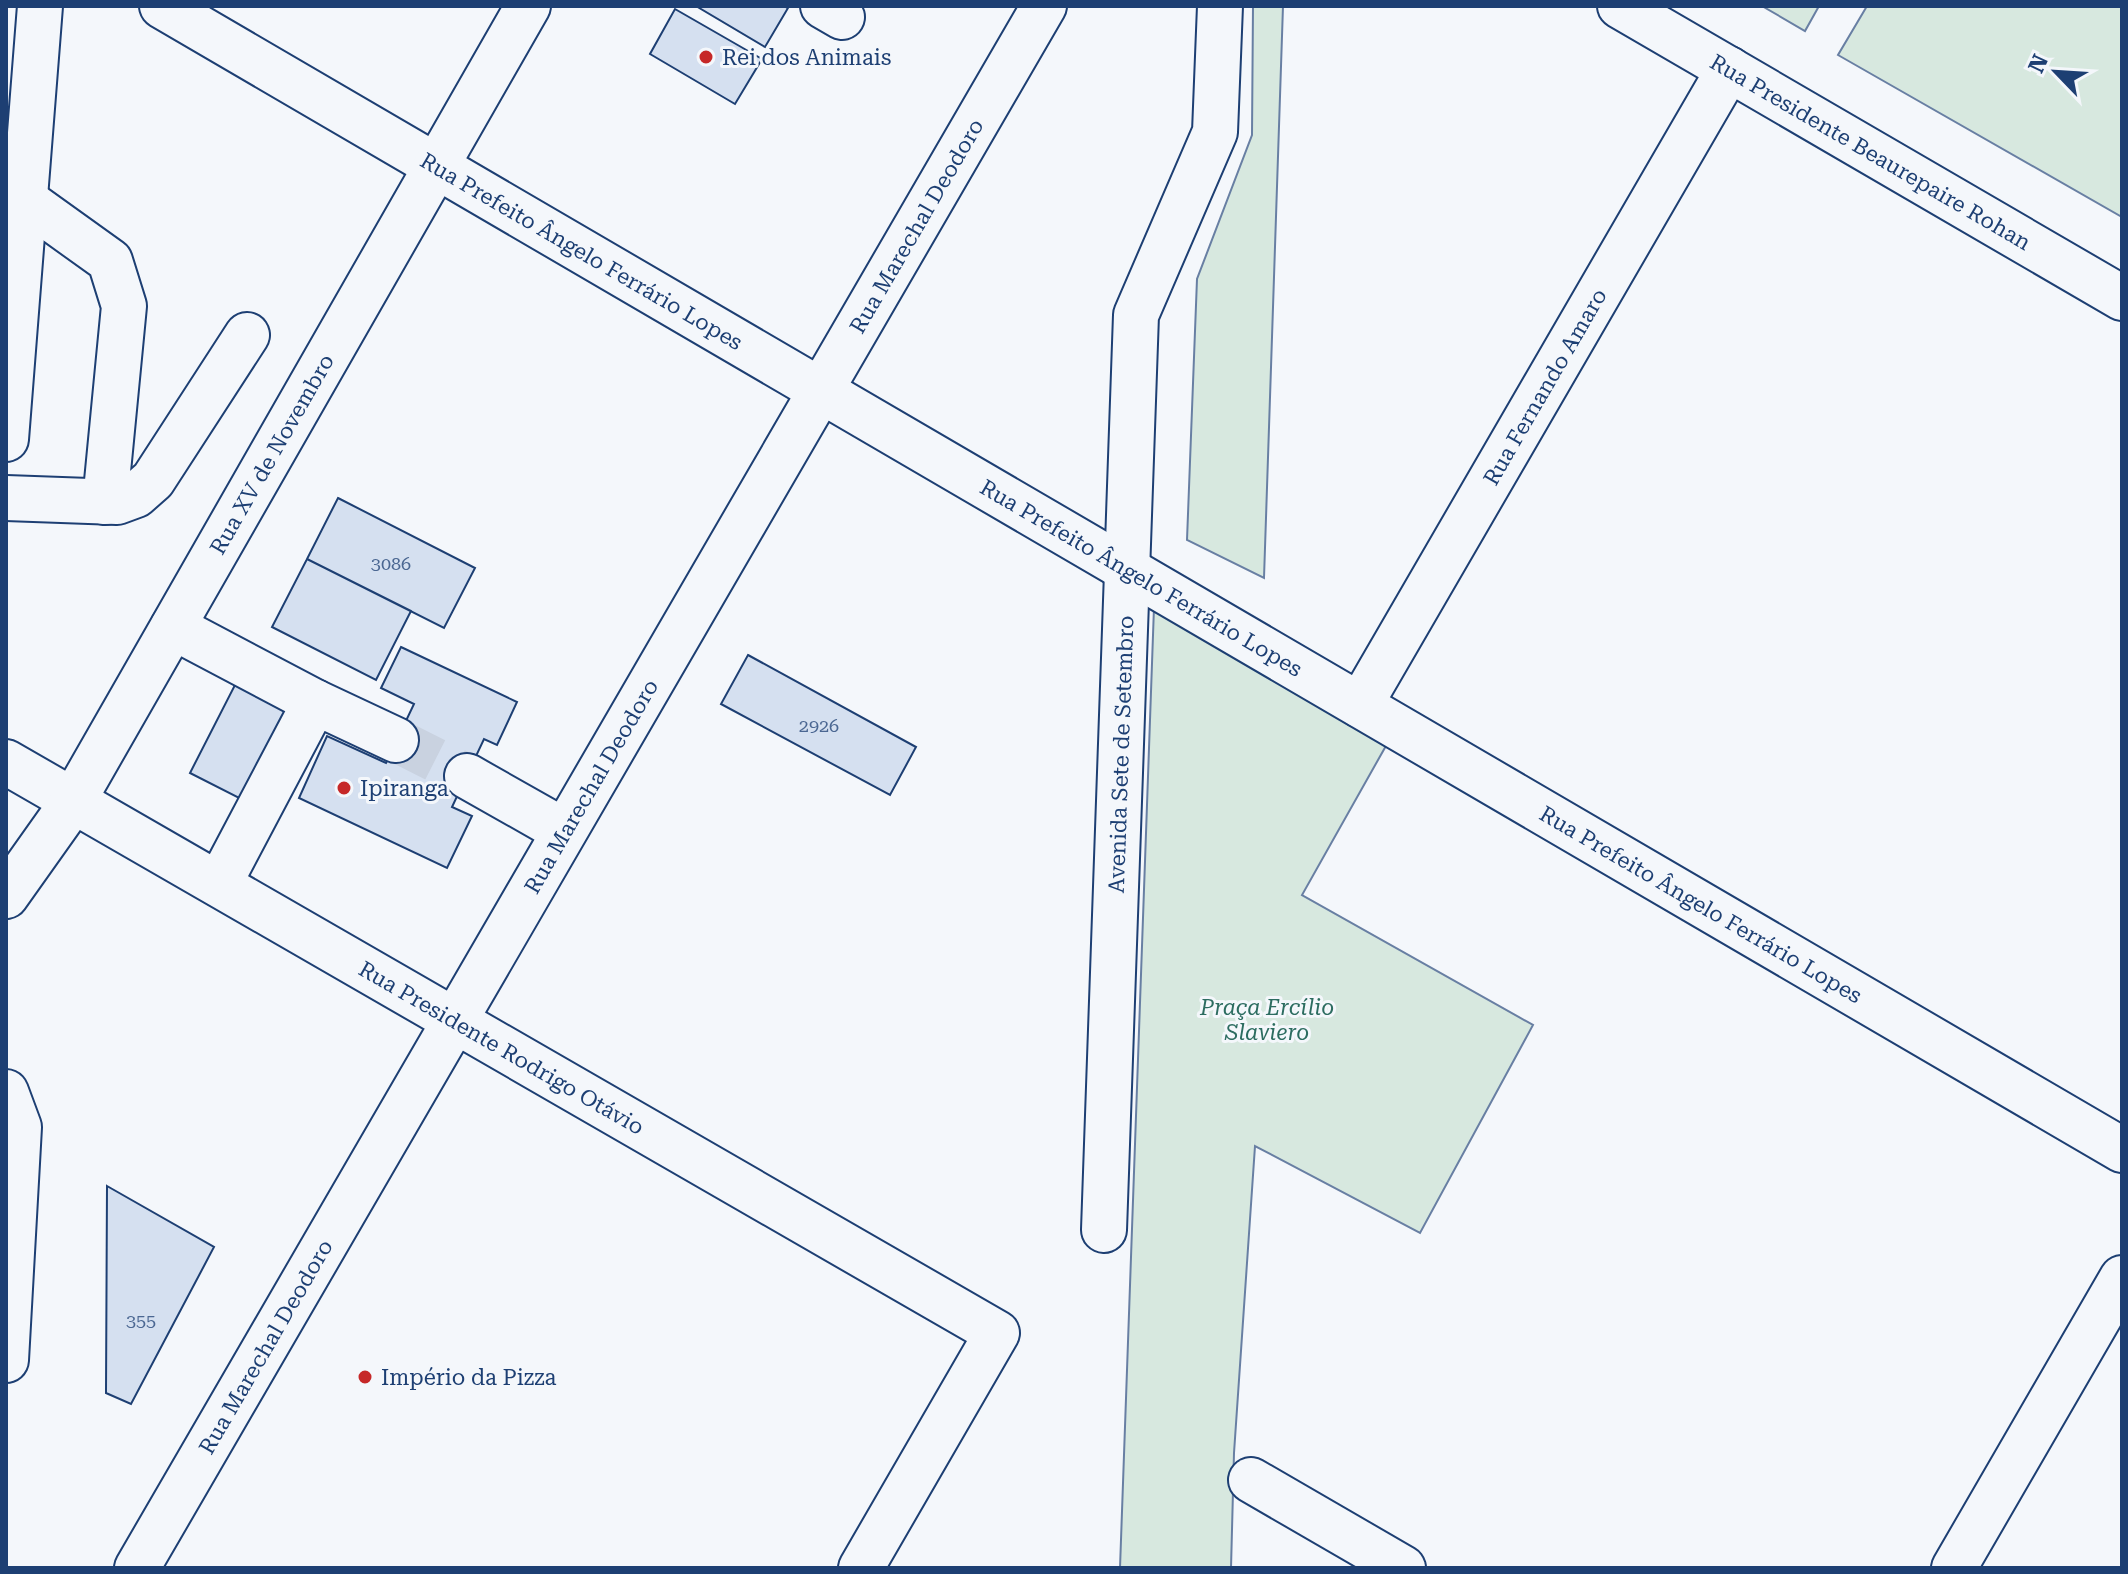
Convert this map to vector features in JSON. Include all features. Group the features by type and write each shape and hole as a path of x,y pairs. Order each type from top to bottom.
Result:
{"street":[{"path":"6,439 40,6"},
{"name":"Rua Prefeito Ângelo Ferrário Lopes","path":"162,6 2122,1150"},
{"name":"Rua XV de Novembro","path":"6,896 72,803 528,6"},
{"name":"Rua Marechal Deodoro","path":"137,1568 1044,6"},
{"name":"Avenida Sete de Setembro","path":"1104,1230 1136,315 1215,132 1220,6"},
{"name":"Rua Presidente Beaurepaire Rohan","path":"1620,6 2122,298"},
{"name":"Rua Fernando Amaro","path":"1360,705 1729,69"},
{"path":"25,200 110,261 124,306 105,502"},
{"path":"6,498 117,502 136,495 153,480 247,335"},
{"path":"173,627 315,702 396,740"},
{"path":"219,884 315,702"},
{"name":"Rua Presidente Rodrigo Otávio","path":"6,762 72,803 219,884 997,1333 861,1568"},
{"path":"467,776 564,831"},
{"path":"6,1092 19,1127 6,1360"},
{"path":"1954,1568 2122,1278"},
{"path":"1251,1480 1403,1568"}],"green space":[{"path":"1253,6 1283,6 1264,578 1187,540 1197,279 1252,135"},
{"path":"1762,6 1819,6 1805,31"},
{"path":"1867,6 2122,6 2122,217 1838,55"},
{"name":"Praça Ercílio Slaviero","path":"1154,607 1387,744 1302,895 1533,1025 1420,1233 1255,1146 1234,1453 1231,1568 1120,1568"}],"building":[{"name":"Rei dos Animais","path":"696,6 784,6 788,8 765,47"},
{"name":"Rei dos Animais","path":"675,9 762,59 735,104 650,54"},
{"path":"338,498 475,568 444,628 307,559"},
{"path":"307,559 411,611 376,680 272,627"},
{"path":"401,647 517,702 497,745 484,739 452,807 472,816 447,868 299,798 327,736 386,763 414,704 381,688"},
{"path":"748,655 916,747 890,795 721,704"},
{"path":"237,681 290,708 243,800 190,773"},
{"path":"107,1186 214,1247 131,1404 106,1393"}],"tunnel":[{"path":"396,740 467,776"}],"place":[{"name":"Rei dos Animais","path":"706,57"},
{"name":"Ipiranga","path":"344,788"},
{"name":"Império da Pizza","path":"365,1377"}]}
